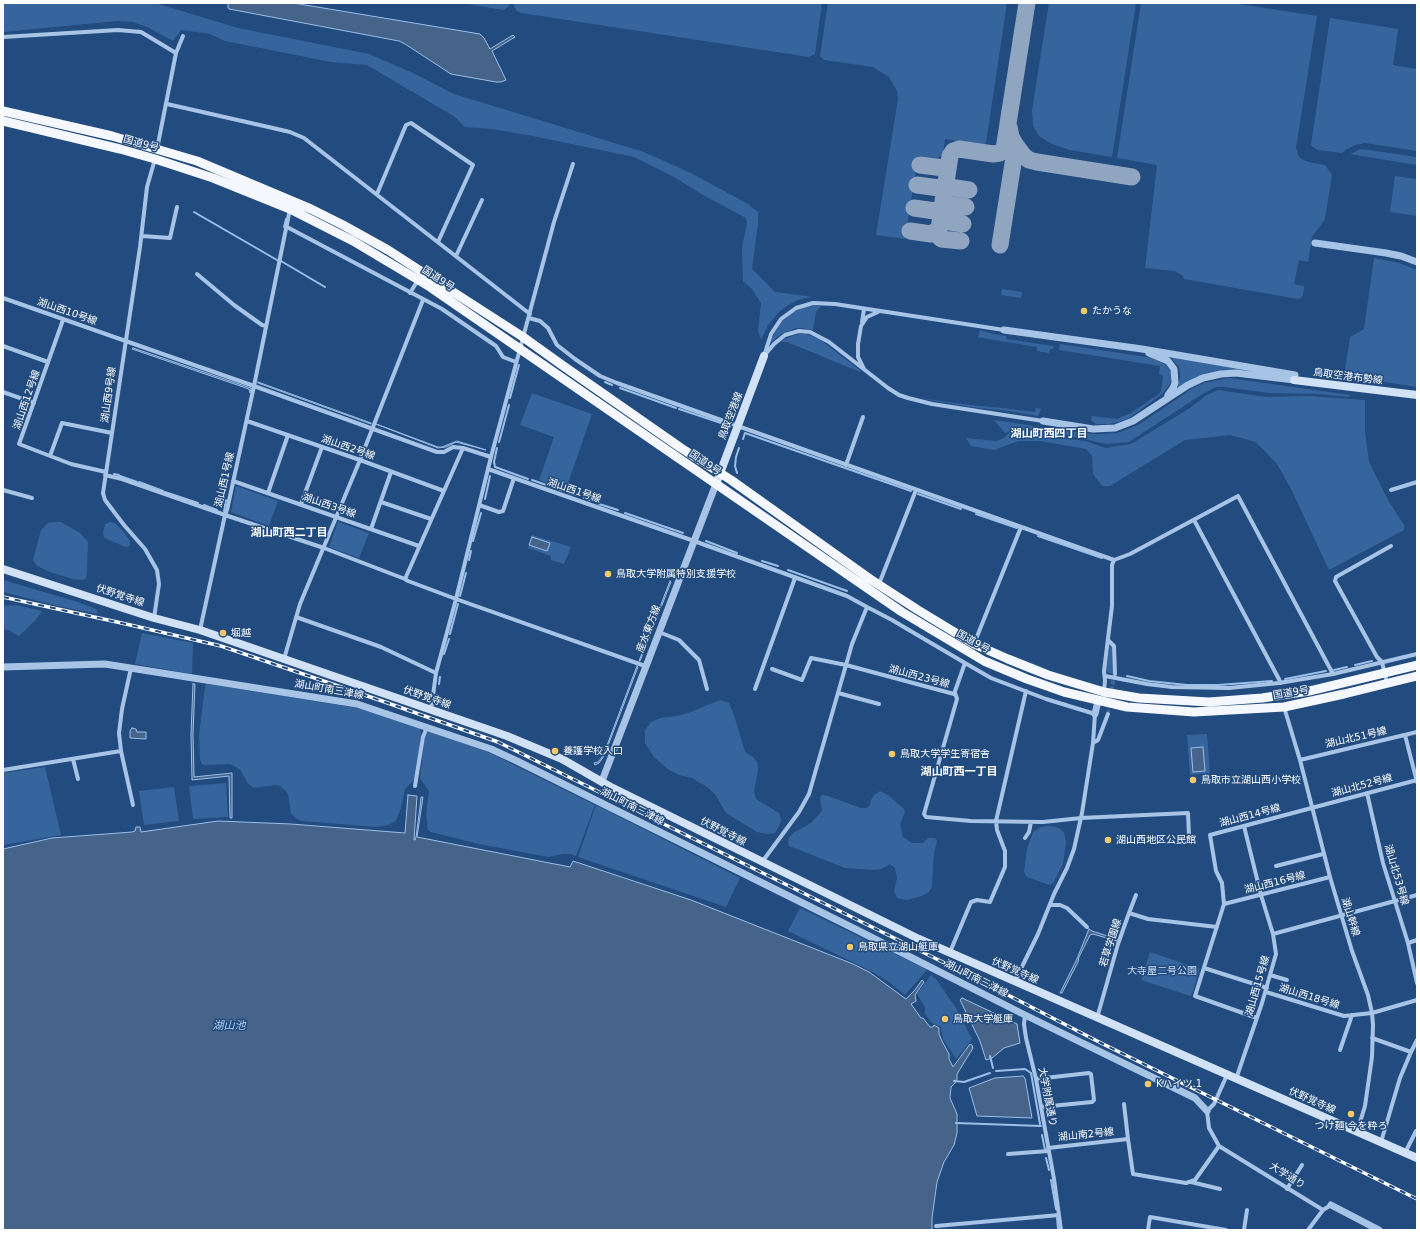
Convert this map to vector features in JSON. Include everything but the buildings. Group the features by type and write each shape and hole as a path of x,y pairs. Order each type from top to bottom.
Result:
{"highway":[{"name":"国道9号","path":"3,111 157,148 204,164 262,187 324,215 388,250 523,337 719,474 731,480 918,610 974,644 1008,660 1048,675 1104,692 1139,698 1209,702 1285,696 1417,665"},
{"name":"国道9号","path":"3,121 89,141 155,159 213,178 290,209 353,241 419,279 716,484 729,491 818,555 902,612 948,641 984,661 1027,679 1064,692 1127,707 1194,712 1284,707 1417,676"}],"main road":[{"name":"鳥取空港線","path":"716,484 764,356"},
{"name":"鳥取空港布勢線","path":"1294,378 1417,396"},
{"name":"伏野覚寺線","path":"3,569 154,618 200,630 506,736 562,759 602,782 762,862 950,953 1417,1158"}],"street":[{"path":"3,37 118,30 141,32 176,53"},
{"name":"湖山西9号線","path":"154,618 159,584 157,570 145,549 105,500 103,492 142,236 147,188 167,104 176,53 183,36"},
{"path":"167,104 271,127 304,138 456,256 529,316 540,321 548,328 557,345 600,376 738,427 1114,560 1130,554 1238,496 1334,674"},
{"path":"377,194 406,125 411,123 473,165 438,242"},
{"path":"431,710 436,673 519,348 554,222 573,164"},
{"path":"456,256 482,200"},
{"path":"142,236 170,238 177,207"},
{"name":"湖山西1号線","path":"290,209 247,421 228,510 225,515 324,548 456,599 645,666"},
{"path":"286,227 442,309 496,346 503,356 516,362"},
{"path":"1315,243 1386,253 1401,256 1417,262"},
{"path":"197,274 240,309 262,325 266,326"},
{"path":"410,293 419,279"},
{"name":"湖山西10号線","path":"3,298 254,386"},
{"path":"284,659 296,616 360,460 423,300"},
{"path":"764,356 768,340 776,325 784,316 796,308 817,303 1128,347 1294,378"},
{"path":"864,309 858,344 858,357 864,369"},
{"path":"861,326 869,315 883,312"},
{"name":"湖山西12号線","path":"63,320 19,444 71,464 122,479 225,515"},
{"path":"764,356 774,344 785,335 796,332 815,333 899,395 910,399 932,404 1088,429 1112,428 1133,421 1194,382 1209,376 1236,373 1294,378"},
{"path":"3,346 48,362"},
{"path":"1128,347 1161,358 1173,366 1176,374 1174,386 1164,400"},
{"path":"254,386 437,452 444,452 453,447 464,448 491,457"},
{"path":"3,392 34,403"},
{"path":"846,465 863,417"},
{"name":"湖山西2号線","path":"247,421 444,491"},
{"path":"50,456 62,423 112,433"},
{"path":"268,493 288,435"},
{"path":"301,504 322,447"},
{"path":"405,579 464,448"},
{"name":"湖山西1号線","path":"488,469 694,541"},
{"path":"371,529 391,472"},
{"path":"479,505 498,512 503,511 514,478"},
{"name":"湖山西3号線","path":"233,481 419,546"},
{"path":"1391,490 1417,482"},
{"name":"産水東方線","path":"602,782 658,632 716,484"},
{"path":"3,490 32,498"},
{"path":"879,584 916,490"},
{"path":"381,502 431,519"},
{"path":"200,630 225,515"},
{"path":"1194,520 1281,683"},
{"path":"974,644 1021,527"},
{"path":"694,541 846,596 914,633 991,678 1046,699 1095,714"},
{"path":"1387,683 1382,662 1377,657 1335,581 1336,577 1391,546"},
{"path":"1104,692 1104,671 1108,640 1114,560"},
{"path":"755,689 795,578"},
{"path":"762,862 799,812 809,794 852,644 867,607"},
{"path":"296,616 381,646 436,673"},
{"path":"658,632 679,640 699,660 707,689"},
{"path":"1108,640 1114,646 1115,674"},
{"path":"1105,676 1172,688 1229,688 1281,683 1334,674 1417,654"},
{"name":"湖山西23号線","path":"772,669 802,680 811,658 846,665 954,694 965,664"},
{"name":"湖山町南三津線","path":"3,667 105,664 358,704 427,726 491,749 1195,1098 1207,1111"},
{"path":"131,668 122,709 119,733 121,751 133,805"},
{"path":"950,953 971,902 977,900 990,902 1005,867 1005,851 997,830 996,821 1026,691"},
{"path":"955,692 957,700 924,814 926,817 1031,822 1188,813 1189,836"},
{"path":"838,693 879,704"},
{"path":"1014,982 1038,934 1072,855 1081,818 1098,701"},
{"name":"湖山幹線","path":"1284,707 1300,760 1323,854 1352,951 1368,995 1372,1013 1372,1057 1365,1106 1357,1132"},
{"path":"1093,743 1098,740 1108,714"},
{"path":"415,786 423,737 427,726"},
{"name":"湖山北51号線","path":"1300,760 1417,732"},
{"path":"1404,735 1417,781"},
{"path":"3,770 121,751"},
{"path":"73,759 78,780"},
{"name":"湖山北52号線","path":"1311,808 1417,781"},
{"name":"湖山北53号線","path":"1367,794 1383,863 1408,943 1417,983"},
{"name":"湖山西14号線","path":"1257,1018 1195,996 1224,904 1222,883 1216,871 1210,835 1311,808"},
{"path":"1025,838 1029,832 1031,822"},
{"name":"湖山西15号線","path":"1236,1079 1266,990 1276,954 1273,934 1261,895 1244,826"},
{"path":"1276,866 1323,854"},
{"name":"湖山西16号線","path":"1224,904 1330,877"},
{"path":"1273,934 1417,895"},
{"path":"1129,913 1136,896"},
{"path":"1050,905 1060,904 1067,908 1087,927"},
{"name":"若草学園線","path":"1097,1018 1118,944 1129,913 1148,919 1217,927"},
{"path":"1408,943 1417,940"},
{"name":"湖山西18号線","path":"1204,968 1344,1016 1372,1013"},
{"path":"1270,975 1288,980"},
{"path":"1372,1013 1417,1000"},
{"name":"大学附属通り","path":"1025,1015 1026,1038 1036,1078 1057,1194 1061,1230"},
{"path":"1340,1050 1352,1015"},
{"path":"1372,1038 1411,1052"},
{"path":"1381,1143 1400,1078 1417,1040"},
{"path":"1036,1078 1091,1074 1094,1100 1092,1102 1041,1107"},
{"path":"1207,1111 1214,1104 1227,1075"},
{"path":"1124,1104 1128,1138"},
{"name":"大学通り","path":"1207,1111 1209,1128 1219,1146 1323,1210"},
{"path":"1405,1153 1416,1131"},
{"name":"湖山南2号線","path":"1008,1154 1128,1138 1133,1174 1191,1182"},
{"path":"1191,1182 1219,1146"},
{"path":"1287,1188 1302,1165"},
{"path":"1191,1182 1220,1188"},
{"path":"1308,1230 1323,1210 1331,1205 1379,1230"},
{"path":"1244,1230 1247,1210"},
{"path":"936,1226 1059,1215"},
{"path":"1148,1230 1150,1217 1226,1230"}],"green space":[{"path":"3,3 155,3 238,28 369,54 413,73 454,94 644,152 691,173 748,204 758,212 752,269 775,292 813,297 800,299 788,305 779,312 768,325 761,340 758,331 761,303 752,289 743,281 742,247 747,223 746,218 703,195 674,177 634,157 533,136 492,129 465,127 455,117 367,65 331,62 225,41 210,34 181,30 173,41 147,27 133,22 117,21 3,32"},
{"path":"461,3 510,3 504,10"},
{"path":"514,3 822,3 815,54 809,57 521,13 516,10"},
{"path":"828,3 1007,3 986,143 983,145 945,139 943,154 941,156 937,158 918,156 905,239 876,235 898,99 897,91 889,77 873,67 824,60 820,56"},
{"path":"1049,3 1136,3 1112,157 1070,150 1052,144 1039,136 1033,126 1032,110"},
{"path":"1141,3 1232,3 1317,16 1296,148 1299,157 1303,160 1325,165 1332,175 1325,219 1312,237 1308,262 1299,260 1294,284 1304,286 1303,296 1298,299 1184,279 1182,275 1175,271 1145,268 1157,165 1117,158"},
{"path":"1330,18 1398,29 1393,65 1417,69 1417,151 1365,143 1355,145 1342,153 1318,150 1311,145"},
{"path":"1361,149 1417,157 1417,165 1350,154"},
{"path":"1395,176 1417,179 1417,216 1390,212"},
{"path":"1374,258 1399,263 1417,270 1417,387 1344,376 1350,337 1364,329"},
{"path":"1002,289 1022,292 1021,298 1001,295"},
{"path":"821,306 816,312 813,330 796,328 781,334 772,342 770,341 781,322 791,313 804,307"},
{"path":"980,330 1006,336 1006,339 1053,346 1053,349 1050,349 1049,353 1037,351 1037,347 977,337"},
{"path":"799,334 806,334 819,339 861,371 860,372 787,342 782,342 779,344 784,339"},
{"path":"1060,344 1153,358 1166,365 1169,369 1172,374 1170,384 1162,394 1129,418 1108,424 1096,424 1091,420 1092,416 1117,419 1131,413 1159,394 1161,391 1163,377 1159,374 1160,366 1059,350"},
{"path":"1174,358 1278,374 1236,370 1179,387 1179,367 1172,359"},
{"path":"1229,378 1350,395 1349,397 1318,394 1269,393 1216,387 1204,393 1129,442 1106,444 1066,435 1035,431 1016,429 1005,433 994,420 1082,433 1117,433 1140,424 1193,388 1204,383"},
{"path":"1218,390 1266,397 1308,396 1365,400 1365,431 1369,462 1388,500 1404,525 1404,530 1329,570 1291,489 1277,464 1256,442 1230,435 1185,440 1110,486 1102,486 1093,474 1092,456 1086,449 1040,441 1018,441 994,450 971,446 966,438 997,441 1004,438 1009,433 1017,432 1085,441 1106,448 1131,444 1190,408 1207,395"},
{"path":"532,393 592,414 566,489 539,480 554,437 520,425"},
{"path":"911,397 1035,412 1036,408 1041,409 1038,416"},
{"path":"236,486 278,501 269,526 231,512"},
{"path":"61,522 80,533 88,542 87,572 84,580 73,579 50,572 37,566 33,560 41,530 48,523"},
{"path":"110,522 115,523 123,531 130,541 130,545 128,547 104,538 103,532 105,524"},
{"path":"338,522 369,533 359,558 329,547"},
{"path":"532,535 571,547 564,564 551,560 551,556 528,548"},
{"path":"3,580 78,602 96,609 98,614 62,607 3,592"},
{"path":"15,605 42,611 35,621 19,636 3,629 3,606"},
{"path":"142,633 193,643 192,674 135,664"},
{"path":"1110,644 1112,646 1113,674 1107,672 1106,670"},
{"path":"207,684 363,709 420,728 421,735 416,775 413,781 405,789 401,808 396,821 388,825 377,827 302,821 291,814 288,794 280,786 276,785 254,788 248,784 241,771 230,764 202,764 200,759 199,735 205,686"},
{"path":"720,700 729,703 745,752 753,757 757,762 758,770 754,791 756,799 779,813 781,819 780,824 775,833 768,834 757,832 726,813 715,794 707,787 692,778 679,775 669,770 654,757 645,743 645,730 651,722 661,718 688,713"},
{"path":"429,731 488,752 595,805 576,856 563,854 548,857 479,844 428,830 426,814 429,791 420,778 425,736"},
{"path":"1207,734 1210,773 1190,775 1187,735"},
{"path":"45,767 61,835 3,845 3,773"},
{"path":"226,783 228,817 193,819 189,786"},
{"path":"174,787 179,821 144,825 139,791"},
{"path":"880,791 888,795 904,809 905,812 900,824 903,837 912,843 923,843 928,838 935,838 937,841 934,853 932,887 928,893 919,897 907,900 897,898 894,891 897,878 895,868 890,864 881,869 875,870 845,868 789,846 789,838 793,833 811,823 822,811 820,797 823,795 861,808 867,808 870,805 874,795"},
{"path":"596,805 740,878 726,907 578,857"},
{"path":"1050,826 1059,828 1064,832 1066,843 1063,864 1053,883 1050,885 1027,877 1024,872 1027,849 1033,832 1041,827"},
{"name":"鳥取県立湖山艇庫","path":"800,908 927,970 905,995 889,982 871,971 788,931"},
{"name":"大寺屋二号公園","path":"1150,952 1200,969 1191,996 1141,980"},
{"name":"鳥取大学艇庫","path":"931,975 936,979 956,1008 972,1039 956,1059 943,1039 941,1027 932,1023 925,1014 925,1007 917,994"}],"water":[{"path":"228,3 293,3 480,34 490,49 513,35 515,37 492,51 506,80 496,82 451,74 399,41 229,9"},
{"path":"133,348 251,388 250,393 249,389 132,349"},
{"path":"258,383 371,423 371,424"},
{"path":"376,424 438,447 442,447 457,441 486,450 456,442 446,447 438,448"},
{"path":"532,537 550,543 547,551 529,545"},
{"path":"670,581 671,582 639,661"},
{"path":"637,666 638,667 604,756 599,763 595,765 594,763 598,762 603,756"},
{"path":"193,684 195,684 193,734 194,777 232,773 232,818 230,818 229,776 192,780 191,734"},
{"path":"132,728 136,729 137,732 146,732 146,739 130,738 130,731"},
{"path":"1203,747 1205,771 1193,772 1191,748"},
{"name":"湖山池","path":"408,795 417,796 414,840 416,837 421,797 423,797 417,837 570,867 573,861 691,900 853,964 869,972 906,999 922,980 924,982 915,995 916,1001 911,1004 921,1018 923,1018 930,1027 933,1027 934,1025 939,1028 939,1034 949,1054 949,1059 953,1067 970,1044 973,1046 957,1074 957,1081 951,1087 950,1098 957,1114 957,1133 954,1145 944,1162 937,1182 932,1218 932,1230 3,1230 3,849 52,838 132,832 135,831 136,827 140,827 141,832 218,821 291,824 405,833"},
{"path":"1089,929 1117,939 1117,941 1093,934 1090,935 1062,993 1060,993 1076,961"},
{"path":"962,998 1017,1024 1020,1043 1004,1048 992,1058 986,1060 980,1041 960,1000"},
{"path":"1023,1076 1025,1078 1032,1118 977,1116 969,1088 995,1078"}],"waterway":[{"path":"194,212 277,260"},
{"path":"284,227 286,219"},
{"path":"281,261 325,287"},
{"path":"510,398 519,365"},
{"path":"605,382 612,385"},
{"path":"620,388 676,408"},
{"path":"499,442 509,405"},
{"path":"679,409 727,425"},
{"path":"743,439 745,433 911,491"},
{"path":"497,448 494,462 495,467 528,479"},
{"path":"737,473 735,466 739,448"},
{"path":"114,474 119,475"},
{"path":"120,476 137,482"},
{"path":"485,499 490,476"},
{"path":"532,480 576,495"},
{"path":"139,482 163,491"},
{"path":"165,492 198,503"},
{"path":"918,494 961,509"},
{"path":"584,498 593,501"},
{"path":"224,511 226,500"},
{"path":"599,504 618,510"},
{"path":"204,505 217,510"},
{"path":"473,541 481,513"},
{"path":"625,513 683,533"},
{"path":"976,514 1017,528"},
{"path":"1038,536 1102,558"},
{"path":"706,541 737,553"},
{"path":"469,560 471,551"},
{"path":"762,561 778,566"},
{"path":"788,570 847,591"},
{"path":"460,596 466,573"},
{"path":"450,634 458,604"},
{"path":"444,654 449,639"},
{"path":"1355,665 1372,661"},
{"path":"1334,670 1347,667"},
{"path":"1285,679 1326,671"},
{"path":"1127,676 1149,681 1187,685 1218,685 1272,681"},
{"path":"439,684 440,677"},
{"path":"990,1056 993,1068"},
{"path":"996,1071 1025,1069 1031,1073 1040,1124"},
{"path":"954,1081 964,1082 990,1073"},
{"path":"956,1123 1041,1126"},
{"path":"1042,1135 1045,1150"},
{"path":"1046,1158 1049,1170"},
{"path":"1051,1180 1056,1209"},
{"path":"1057,1218 1058,1229"}],"taxiway":[{"path":"910,231 931,234 939,229 950,156 953,151 959,149 993,154 1000,153 1004,149 1027,3"},
{"path":"1009,127 1011,137 1015,144 1029,160 1132,177"},
{"path":"1000,245 1014,157 1012,140"},
{"path":"920,165 944,168 948,165"},
{"path":"946,182 949,187 969,190"},
{"path":"917,185 939,188 945,184"},
{"path":"943,200 946,204 966,207"},
{"path":"914,208 935,211 942,207"},
{"path":"940,217 944,221 963,224"},
{"path":"939,229 938,235 941,239 961,241"}],"tunnel":[{"path":"1108,714 1114,675"}],"railway":[{"path":"3,597 221,646 498,742 1417,1199"}],"place":[{"name":"たかうな","path":"1084,311"},
{"name":"鳥取大学附属特別支援学校","path":"608,574"},
{"name":"堀越","path":"223,633"},
{"name":"養護学校入口","path":"555,751"},
{"name":"鳥取大学学生寄宿舎","path":"892,754"},
{"name":"鳥取市立湖山西小学校","path":"1193,780"},
{"name":"湖山西地区公民館","path":"1108,840"},
{"name":"鳥取県立湖山艇庫","path":"850,947"},
{"name":"鳥取大学艇庫","path":"945,1019"},
{"name":"Kハイツ.1","path":"1148,1084"},
{"name":"つけ麺 今を粋ろ","path":"1351,1114"}],"district":[{"name":"湖山町西四丁目","path":"1049,434"},
{"name":"湖山町西二丁目","path":"289,533"},
{"name":"湖山町西一丁目","path":"959,772"}]}
